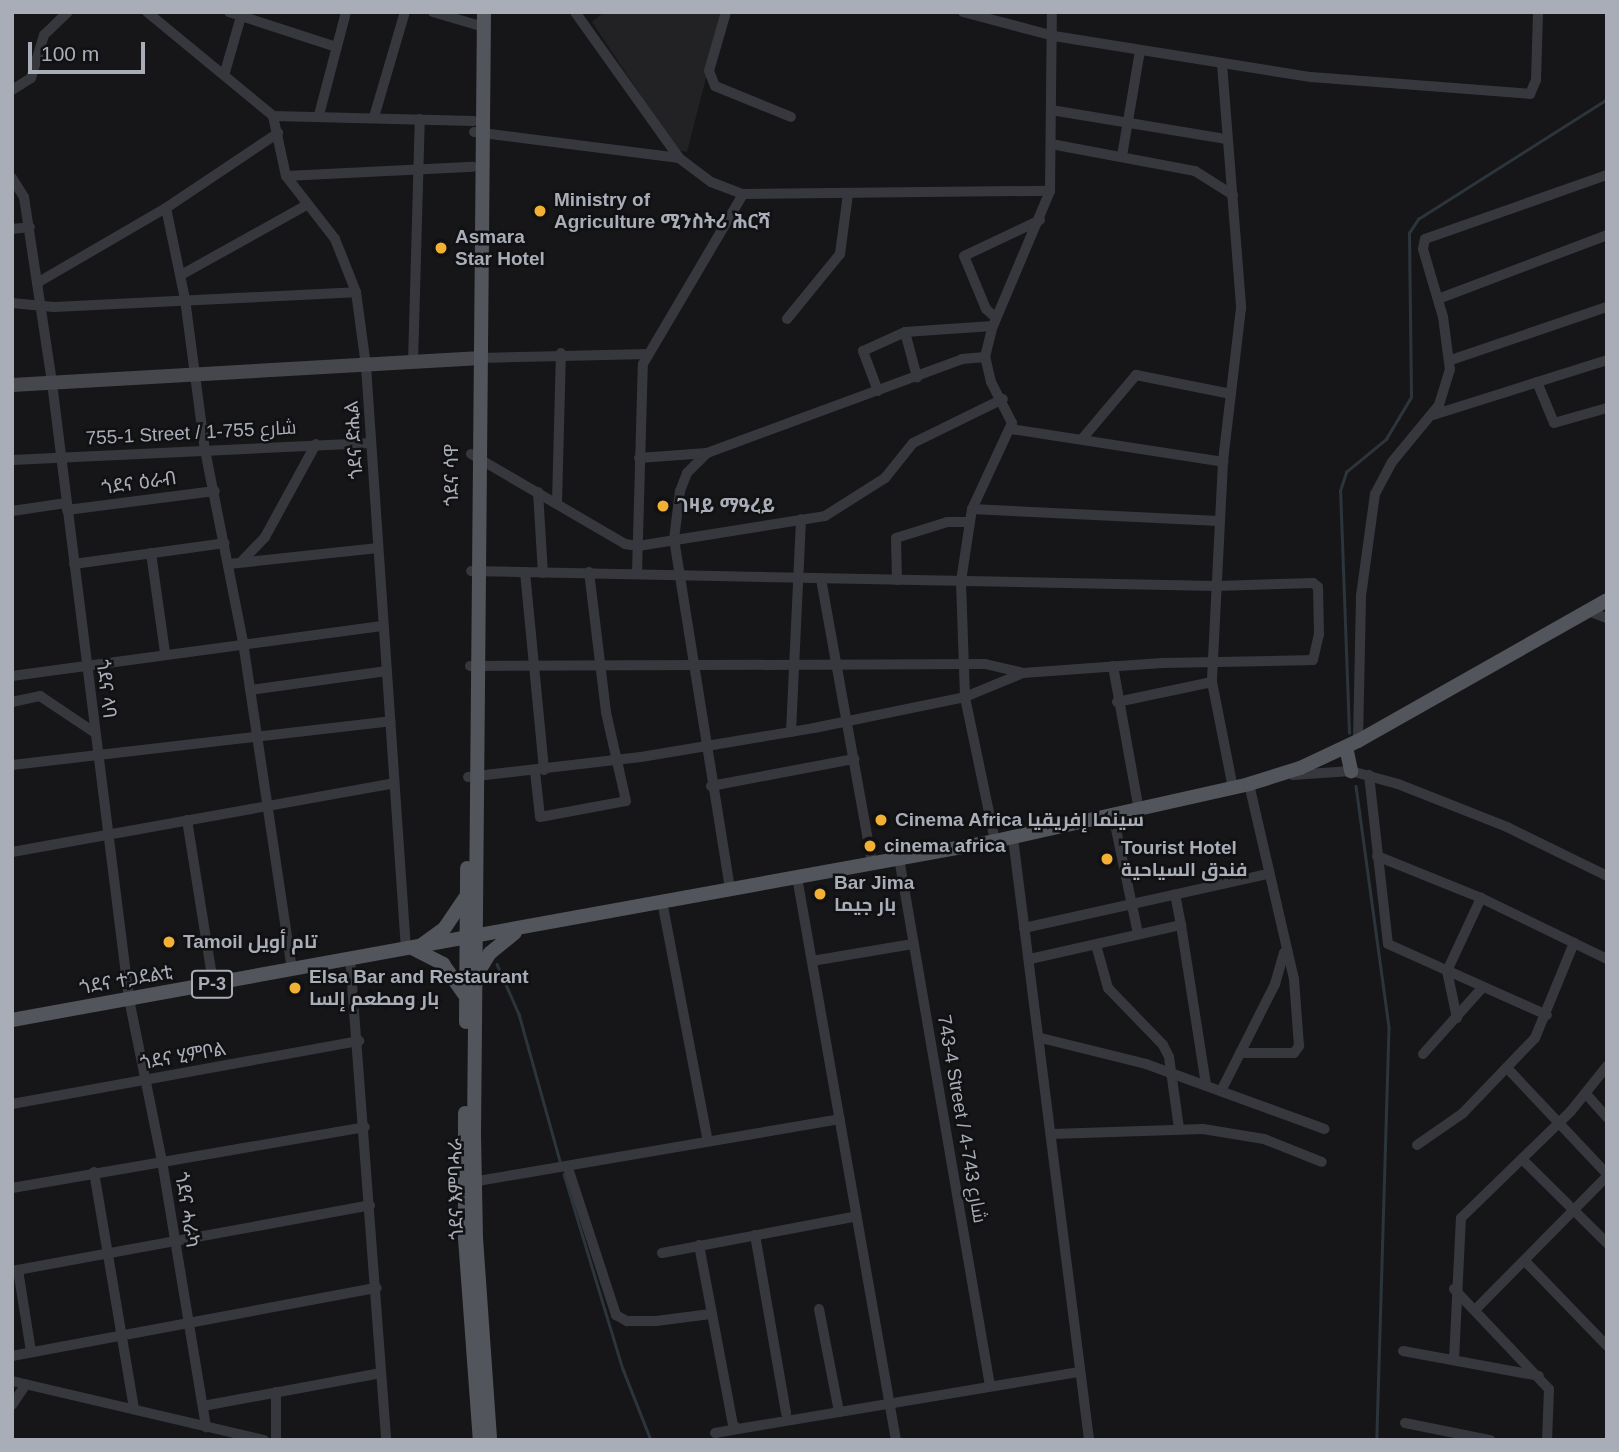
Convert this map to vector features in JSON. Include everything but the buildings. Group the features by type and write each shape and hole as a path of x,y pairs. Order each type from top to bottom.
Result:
{"main road":[{"name":"ጎደና ሳዋ","path":"472,938 477,358 476,128 479,19"},
{"name":"ጎደና ሳዋ","path":"476,128 473,167 477,358"},
{"name":"P-3","path":"412,948 1013,838 1279,776 1352,744 1591,612 1607,600"},
{"path":"1351,771 1352,744"},
{"path":"412,948 444,929 472,897 486,921 517,930"},
{"path":"477,976 490,953 517,930"},
{"name":"ጎደና እምባሓራ","path":"472,938 477,976 470,1182 490,1440"},
{"name":"ጎደና እምባሓራ","path":"472,938 466,999 480,1440"},
{"path":"412,948 443,964 466,999"},
{"name":"ጎደና ተጋደልቲ","path":"12,1020 412,948"}],"street":[{"path":"12,90 31,78 44,35 68,12"},
{"path":"146,12 225,72 273,116 421,119 680,158"},
{"path":"229,12 242,14 336,47"},
{"path":"319,115 346,12"},
{"path":"374,117 405,12"},
{"path":"433,12 479,19"},
{"path":"575,12 680,158 711,182 743,194 1050,191"},
{"path":"726,12 709,71 715,86 791,117"},
{"path":"963,12 1054,36 1311,77 1530,94 1536,80 1538,12"},
{"path":"995,841 965,697 961,581 972,509 1011,429 1003,399 990,382 985,357 994,322 1040,220 1050,191 1054,36 1052,12"},
{"path":"225,72 242,14"},
{"path":"1122,156 1124,123 1140,51"},
{"path":"1223,64 1241,308 1223,462 1212,682 1233,788"},
{"path":"1051,110 1227,139"},
{"name":"ጎደና ድሒል","path":"273,116 286,176 335,239 356,292 366,366 394,783 412,948"},
{"path":"413,363 421,119"},
{"path":"37,283 166,208 278,133"},
{"path":"1051,144 1195,171 1233,195"},
{"path":"286,176 473,167"},
{"path":"1352,744 1362,596 1373,507 1392,462 1433,415 1448,383 1451,360 1438,299 1423,249 1425,239 1607,175"},
{"name":"ጎደና ላባ","path":"12,178 24,197 30,227 129,999"},
{"path":"637,573 640,374 648,354 743,194"},
{"path":"787,320 840,254 848,194"},
{"path":"181,275 307,205"},
{"path":"166,208 185,299 205,450 243,642 292,968"},
{"path":"994,322 964,256 1040,220"},
{"path":"12,229 30,227"},
{"path":"1438,299 1607,235"},
{"path":"12,303 39,303 54,307 356,292"},
{"path":"1451,360 1607,307"},
{"path":"878,390 863,351 905,331 994,322"},
{"path":"905,331 917,377"},
{"path":"557,503 562,353"},
{"path":"12,385 562,353 648,354"},
{"path":"639,458 707,453 962,359 985,357"},
{"path":"1433,415 1607,360"},
{"path":"1082,439 1136,375 1231,394"},
{"path":"1537,382 1554,423 1607,408"},
{"path":"476,455 625,544 638,546 832,513 885,478 913,443 1003,399"},
{"path":"1011,429 1223,462"},
{"name":"755-1 Street / شارع 755-1","path":"12,460 371,443"},
{"path":"242,561 265,537 316,444"},
{"path":"707,453 687,473 680,491 674,539 695,664 711,786 730,889"},
{"name":"ጎደና ዕራብ","path":"12,511 215,491"},
{"path":"538,492 543,573"},
{"path":"972,509 1219,521"},
{"path":"791,732 801,519"},
{"path":"897,580 896,538 947,522 969,523"},
{"path":"74,564 225,542"},
{"path":"229,564 378,548"},
{"path":"151,553 165,653"},
{"path":"475,571 1216,586 1316,584 1319,635 1313,660 1113,666 1023,673 963,664 475,666"},
{"path":"525,572 536,667 539,814 544,818 626,801 615,760 589,572"},
{"path":"821,579 872,863"},
{"path":"1591,612 1607,618"},
{"path":"12,676 243,642 384,626"},
{"path":"1113,666 1117,702 1139,810"},
{"path":"250,690 387,671"},
{"path":"473,776 615,760 848,722 965,697 1023,673"},
{"path":"1117,702 1212,682"},
{"path":"12,702 40,696 94,732"},
{"path":"12,765 256,734 390,721"},
{"path":"711,786 853,759"},
{"path":"1279,776 1351,771 1369,775 1463,807 1607,876"},
{"path":"1369,775 1388,944 1547,1015"},
{"path":"12,852 394,783"},
{"path":"1240,1053 1299,1051 1296,992 1249,784"},
{"path":"1113,815 1138,934"},
{"path":"187,820 213,983"},
{"path":"1013,838 1041,1038 1089,1440"},
{"path":"1377,856 1481,898 1607,959"},
{"name":"743-4 Street / شارع 743-4","path":"899,858 990,1386"},
{"path":"1024,928 1268,874"},
{"path":"797,877 896,1440"},
{"path":"1175,895 1206,1084"},
{"path":"1457,1018 1447,971 1481,898"},
{"path":"662,901 708,1142"},
{"path":"1030,960 1181,925"},
{"path":"1417,1145 1463,1113 1509,1070 1547,1015 1574,943"},
{"path":"812,961 913,944"},
{"path":"1096,944 1108,988 1163,1045 1173,1073 1179,1128"},
{"path":"1223,1089 1275,984 1284,948"},
{"path":"350,958 359,1041 386,1440"},
{"path":"1423,1054 1482,988"},
{"name":"ጎደና ሓራካ","path":"129,999 162,1161 206,1427"},
{"path":"1041,1038 1223,1089 1325,1129"},
{"name":"ጎደና ሂምቦል","path":"12,1104 359,1041"},
{"path":"1454,1360 1454,1289 1461,1218 1587,1095 1607,1066"},
{"path":"1475,1310 1607,1175 1509,1070"},
{"path":"1587,1095 1607,1116"},
{"path":"470,1182 568,1168 840,1119"},
{"path":"12,1188 365,1127"},
{"path":"1052,1134 1179,1128 1264,1139 1322,1162"},
{"path":"1522,1159 1607,1243"},
{"path":"568,1168 616,1315 627,1321 656,1321 711,1314"},
{"path":"94,1172 125,1335 134,1409"},
{"path":"32,1351 15,1271 370,1205"},
{"path":"662,1253 857,1216"},
{"path":"755,1235 786,1413"},
{"path":"699,1245 733,1425 738,1429"},
{"path":"1525,1261 1607,1346"},
{"path":"12,1356 377,1288"},
{"path":"1454,1289 1540,1376 1552,1400 1547,1440"},
{"path":"820,1309 839,1412"},
{"path":"1404,1351 1540,1376"},
{"path":"715,1433 1079,1372"},
{"path":"203,1406 381,1373"},
{"path":"12,1381 264,1440"},
{"path":"12,1405 26,1384"},
{"path":"276,1392 276,1440"},
{"path":"1405,1423 1490,1440"}],"shaded area":[{"path":"604,12 723,12 687,152 677,150 592,22"}],"waterway":[{"path":"1349,733 1340,491 1346,472 1386,439 1411,397 1409,233 1418,219 1607,99"},
{"path":"1356,786 1389,1028 1377,1440"},
{"path":"497,964 519,1014 560,1161"},
{"path":"564,1174 623,1369 651,1440"}],"place":[{"name":"Ministry of Agriculture ሚንስትሪ ሕርሻ","path":"540,211"},
{"name":"Asmara Star Hotel","path":"441,248"},
{"name":"ገዛይ ማዓረይ","path":"663,506"},
{"name":"Cinema Africa سينما إفريقيا","path":"881,820"},
{"name":"cinema africa","path":"870,846"},
{"name":"Tourist Hotel فندق السياحية","path":"1107,859"},
{"name":"Bar Jima بار جيما","path":"820,894"},
{"name":"Tamoil تام أويل","path":"169,942"},
{"name":"Elsa Bar and Restaurant بار ومطعم إلسا","path":"295,988"}]}
